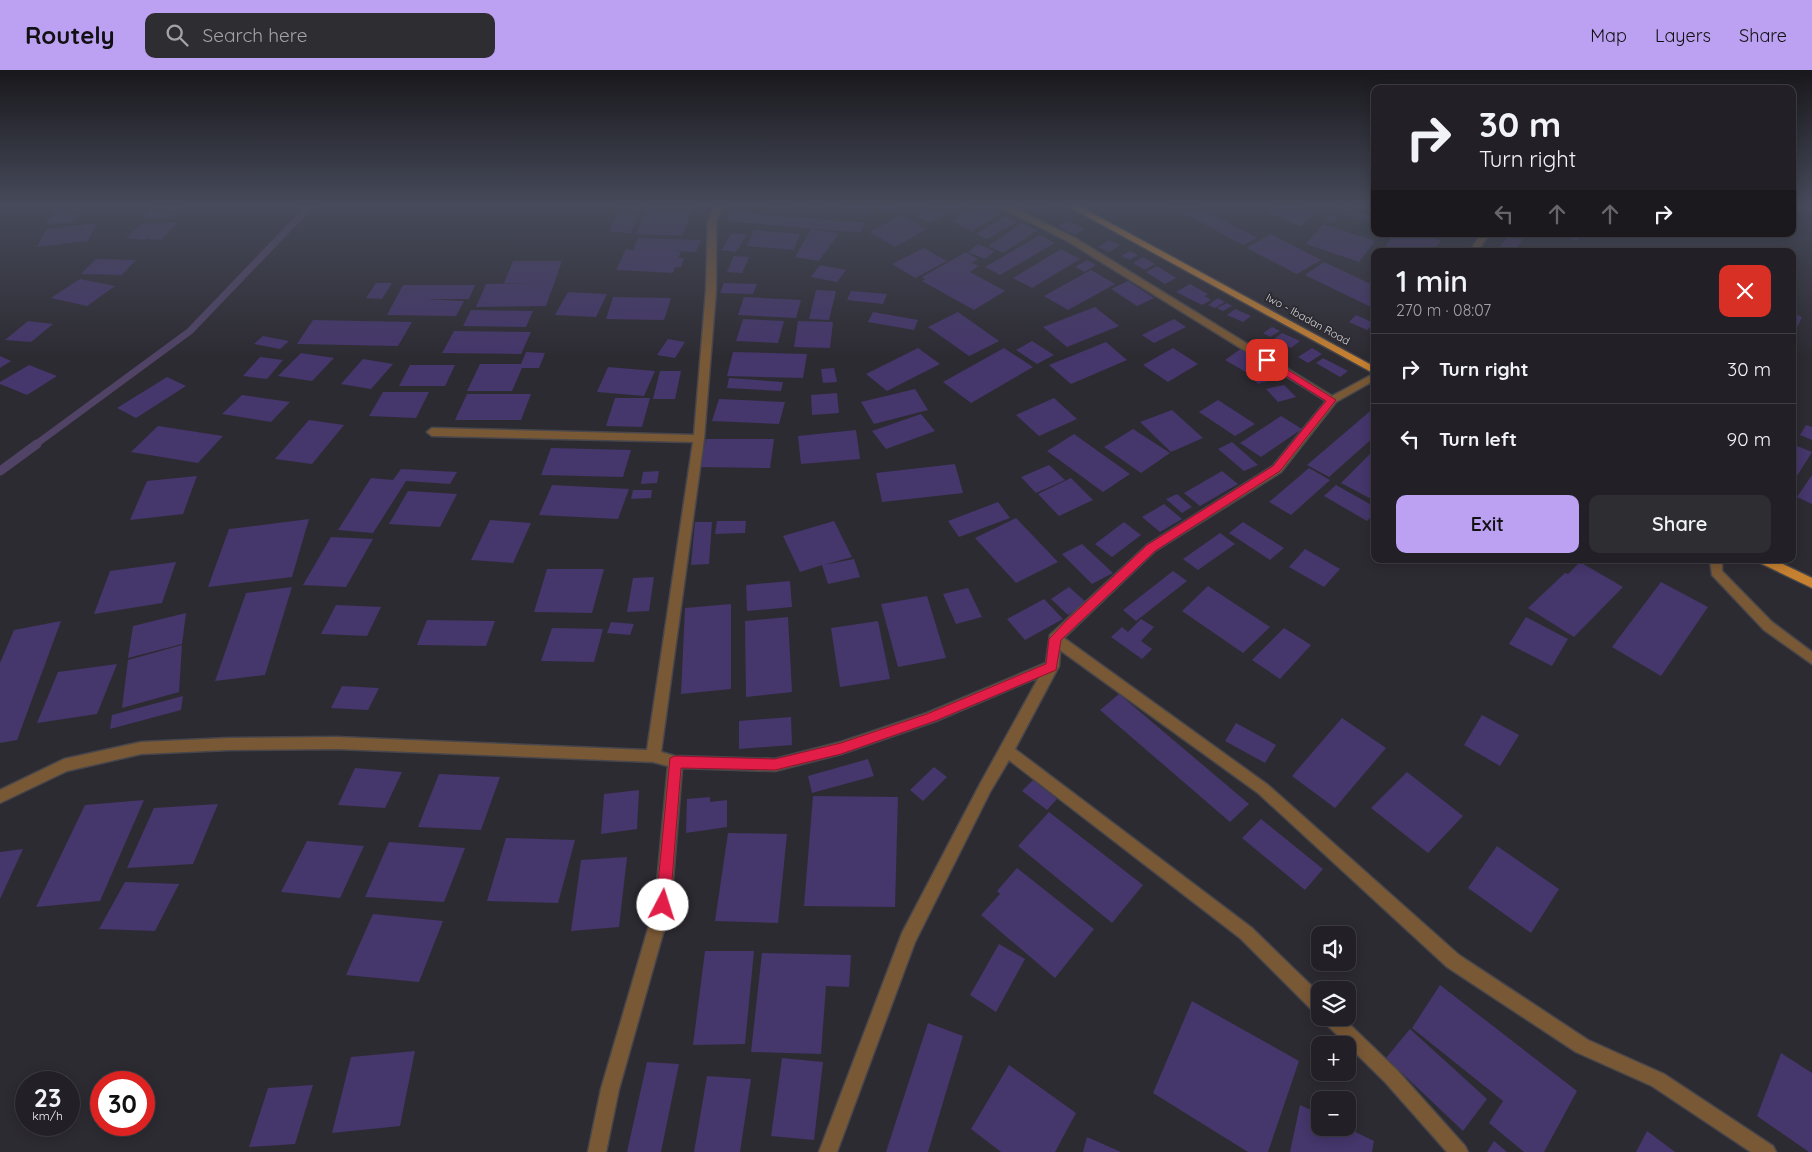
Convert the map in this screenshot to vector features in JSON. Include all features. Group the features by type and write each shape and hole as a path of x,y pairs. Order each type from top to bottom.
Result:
{"main road":[{"name":"Iwo - Ibadan Road","path":"1163,255 1371,369"},
{"path":"1770,563 1812,583"}],"street":[{"path":"654,756 699,439 711,290 712,255"},
{"path":"1097,255 1332,400"},
{"path":"828,1152 908,939 985,788 1052,666 1055,639 1151,548 1277,468 1332,400 1371,378"},
{"path":"432,432 699,439"},
{"path":"1716,563 1716,572 1768,626 1812,659"},
{"path":"1055,639 1263,789 1453,961 1582,1046 1658,1080 1767,1152"},
{"path":"0,797 64,765 141,748 229,744 337,743 654,756 675,762 775,765 841,748 931,718 1052,666"},
{"path":"1007,751 1246,933 1311,997"},
{"path":"597,1152 610,1089 663,905 675,762"},
{"path":"1340,1026 1390,1076 1459,1152"}],"building":[{"path":"623,255 679,255 678,258 684,258 681,267 675,267 673,273 616,270"},
{"path":"796,255 823,255 819,261 795,257"},
{"path":"909,255 937,255 947,261 915,278 892,264"},
{"path":"960,255 972,255 978,259 972,263 979,266 970,272 1005,291 974,310 922,281 925,279 922,277"},
{"path":"976,255 989,255 985,259"},
{"path":"1005,255 1034,255 1000,275 985,267"},
{"path":"1050,255 1073,255 1080,259 1032,288 1013,278"},
{"path":"1122,255 1137,255 1130,260"},
{"path":"1261,255 1312,255 1321,260 1297,274"},
{"path":"1340,255 1364,255 1359,262"},
{"path":"734,256 749,257 742,273 727,272"},
{"path":"1143,257 1155,264 1145,270 1133,263"},
{"path":"96,259 136,260 122,275 81,274"},
{"path":"1087,260 1096,265 1085,272 1075,267"},
{"path":"513,261 562,261 546,306 476,307 486,284 533,283 504,283"},
{"path":"1324,262 1371,284 1371,307 1305,275"},
{"path":"820,265 846,270 837,282 811,277"},
{"path":"1157,266 1176,278 1165,284 1146,272"},
{"path":"1091,270 1115,284 1068,310 1044,296"},
{"path":"80,279 115,286 87,306 51,298"},
{"path":"1128,281 1154,298 1137,306 1111,289"},
{"path":"376,283 392,283 382,299 366,298"},
{"path":"724,283 757,284 753,294 720,293"},
{"path":"1190,284 1208,294 1205,296 1211,300 1202,305 1176,292"},
{"path":"403,285 475,285 469,299 425,299 464,301 456,316 387,315"},
{"path":"816,290 836,291 829,320 809,319"},
{"path":"851,291 887,294 883,304 847,300"},
{"path":"568,292 607,294 596,317 555,315"},
{"path":"613,297 671,298 664,320 606,319"},
{"path":"744,297 801,300 796,318 738,315"},
{"path":"1218,298 1225,302 1215,308 1208,305"},
{"path":"1227,303 1232,306 1223,311 1217,308"},
{"path":"1095,307 1119,326 1067,347 1043,327"},
{"path":"1235,309 1251,316 1243,322 1227,315"},
{"path":"471,310 533,311 526,327 463,326"},
{"path":"873,312 918,320 914,330 868,322"},
{"path":"958,312 999,341 969,356 928,327"},
{"path":"1356,315 1371,322 1371,326 1367,330 1349,322"},
{"path":"1796,315 1802,317 1796,329"},
{"path":"743,319 784,321 778,343 736,341"},
{"path":"1174,319 1186,327 1154,343 1142,335"},
{"path":"313,320 412,322 398,346 297,344"},
{"path":"28,321 53,324 31,342 5,340"},
{"path":"798,321 833,322 830,348 794,347"},
{"path":"1272,327 1280,331 1270,337 1263,333"},
{"path":"454,331 531,332 521,354 442,353"},
{"path":"1282,333 1300,341 1291,348 1274,339"},
{"path":"263,336 289,341 280,349 254,344"},
{"path":"668,339 685,342 675,358 657,355"},
{"path":"1032,341 1054,355 1037,364 1016,350"},
{"path":"1106,342 1127,360 1071,384 1049,365"},
{"path":"918,348 940,364 887,391 866,374"},
{"path":"1004,348 1033,367 971,403 943,382"},
{"path":"1173,348 1198,364 1168,382 1143,365"},
{"path":"1242,348 1268,363 1251,375 1225,360"},
{"path":"1312,348 1322,354 1308,363 1298,357"},
{"path":"526,352 545,353 539,368 522,368 512,391 467,391 480,364 521,364"},
{"path":"733,352 807,354 803,378 727,376"},
{"path":"301,353 334,358 312,381 278,376"},
{"path":"0,356 11,361 0,368"},
{"path":"260,357 283,360 267,379 243,376"},
{"path":"1323,358 1348,371 1340,377 1316,363"},
{"path":"363,359 393,364 371,389 341,384"},
{"path":"29,365 57,376 27,395 0,384 0,382"},
{"path":"410,365 455,365 445,386 399,386"},
{"path":"608,367 655,371 644,396 597,392"},
{"path":"834,368 837,382 823,383 821,369"},
{"path":"1269,369 1278,378 1258,384 1249,376"},
{"path":"660,371 681,371 675,399 653,399"},
{"path":"167,377 186,386 136,418 117,408"},
{"path":"729,378 783,382 781,391 727,388"},
{"path":"1284,385 1296,397 1278,402 1266,389"},
{"path":"915,389 928,410 874,424 861,402"},
{"path":"383,392 429,392 416,418 369,416"},
{"path":"837,393 839,413 812,415 811,395"},
{"path":"467,394 531,394 521,420 455,420"},
{"path":"242,395 290,402 271,422 222,414"},
{"path":"615,398 650,398 642,427 606,426"},
{"path":"1054,398 1077,419 1039,436 1016,415"},
{"path":"719,399 785,402 779,424 712,421"},
{"path":"1218,400 1255,424 1235,436 1199,412"},
{"path":"1172,410 1203,438 1171,452 1140,422"},
{"path":"1371,410 1371,440 1329,477 1307,465"},
{"path":"921,414 935,431 886,449 872,431"},
{"path":"1281,416 1302,429 1261,457 1240,443"},
{"path":"309,420 344,425 312,464 275,459"},
{"path":"1806,425 1812,427 1812,440 1800,435"},
{"path":"158,426 223,436 198,463 131,452"},
{"path":"1133,429 1170,453 1141,473 1104,447"},
{"path":"856,430 860,459 801,464 798,436"},
{"path":"1074,434 1130,474 1103,492 1047,451"},
{"path":"706,439 774,439 770,468 700,467"},
{"path":"1232,442 1258,465 1244,471 1218,449"},
{"path":"1796,446 1812,452 1796,478"},
{"path":"551,448 631,450 623,477 541,475"},
{"path":"1371,453 1371,499 1341,483"},
{"path":"955,464 963,493 882,502 876,473"},
{"path":"1049,465 1065,480 1036,493 1021,477"},
{"path":"1309,468 1330,480 1291,515 1269,502"},
{"path":"401,469 457,472 450,484 406,481 373,533 338,530 371,478 393,480"},
{"path":"659,471 657,483 641,484 643,472"},
{"path":"1222,471 1238,484 1200,506 1184,493"},
{"path":"1812,475 1812,504 1797,497"},
{"path":"197,476 183,514 130,520 147,481"},
{"path":"1071,478 1093,500 1059,516 1038,494"},
{"path":"552,485 629,489 618,519 539,515"},
{"path":"1336,485 1371,505 1371,517 1367,521 1324,496"},
{"path":"633,490 652,490 651,498 631,499"},
{"path":"408,491 457,494 440,527 389,524"},
{"path":"1177,494 1192,507 1182,513 1166,499"},
{"path":"998,502 1010,518 959,537 948,521"},
{"path":"1164,504 1182,519 1160,532 1142,517"},
{"path":"1016,518 1058,562 1016,583 975,538"},
{"path":"309,519 292,577 208,587 229,529"},
{"path":"490,520 531,523 513,563 471,560"},
{"path":"717,521 746,521 745,533 715,534"},
{"path":"834,521 852,557 824,565 854,559 860,577 828,584 822,565 800,572 783,536"},
{"path":"695,522 712,522 709,564 691,565"},
{"path":"1124,522 1141,535 1112,557 1095,544"},
{"path":"1243,522 1284,548 1270,560 1229,533"},
{"path":"1220,533 1235,544 1198,570 1183,559"},
{"path":"331,537 373,539 346,587 303,585"},
{"path":"1082,544 1113,573 1092,584 1062,554"},
{"path":"1305,549 1340,569 1324,587 1289,567"},
{"path":"176,562 162,603 94,614 110,571"},
{"path":"1579,563 1582,563 1623,587 1574,637 1528,608 1565,573 1568,574"},
{"path":"547,569 604,569 592,613 534,612"},
{"path":"1173,571 1187,581 1136,621 1123,610"},
{"path":"654,577 649,611 627,612 633,578"},
{"path":"790,581 792,607 747,611 746,585"},
{"path":"1661,582 1708,607 1661,676 1612,647"},
{"path":"1208,586 1270,627 1243,653 1182,611"},
{"path":"292,587 265,675 215,681 246,593"},
{"path":"1069,587 1087,603 1068,615 1051,599"},
{"path":"968,588 982,617 956,624 943,594"},
{"path":"927,596 946,658 898,667 881,604"},
{"path":"1044,599 1063,619 1025,640 1007,619"},
{"path":"731,604 731,689 681,694 685,608"},
{"path":"336,605 381,607 367,636 321,634"},
{"path":"186,613 182,644 128,658 133,626"},
{"path":"788,617 792,692 746,697 745,621"},
{"path":"1526,617 1568,639 1552,666 1509,644"},
{"path":"1141,619 1154,627 1141,641 1152,649 1142,659 1111,637 1122,627 1128,632"},
{"path":"427,620 495,621 486,646 417,645"},
{"path":"61,621 17,740 0,743 0,663 14,630"},
{"path":"878,621 890,679 840,687 831,628"},
{"path":"611,622 634,624 630,635 607,633"},
{"path":"552,628 603,629 594,662 541,661"},
{"path":"1284,628 1311,645 1280,679 1252,660"},
{"path":"182,645 179,692 122,708 128,660"},
{"path":"117,664 97,714 37,723 58,672"},
{"path":"342,686 379,688 368,710 331,708"},
{"path":"1119,694 1249,804 1230,822 1100,710"},
{"path":"183,696 181,710 110,729 112,715"},
{"path":"1482,715 1519,735 1500,766 1464,745"},
{"path":"791,717 792,745 739,749 739,721"},
{"path":"1342,718 1386,748 1335,808 1292,776"},
{"path":"1236,723 1276,745 1265,763 1225,741"},
{"path":"868,759 874,776 812,793 808,776"},
{"path":"934,767 947,777 923,801 910,790"},
{"path":"355,768 402,772 385,808 338,805"},
{"path":"1407,772 1463,816 1428,853 1371,808"},
{"path":"439,774 500,777 481,830 418,827"},
{"path":"1033,780 1057,799 1047,810 1022,791"},
{"path":"639,790 637,829 601,834 604,794"},
{"path":"813,796 898,797 895,907 804,906"},
{"path":"710,797 710,802 727,800 727,827 686,833 687,799"},
{"path":"144,800 100,901 36,907 85,805"},
{"path":"218,804 193,864 127,868 154,808"},
{"path":"1049,812 1143,885 1112,923 1018,846"},
{"path":"1261,819 1323,869 1305,890 1242,838"},
{"path":"728,833 787,834 778,923 715,921"},
{"path":"506,838 575,840 558,903 487,901"},
{"path":"307,841 364,846 340,898 281,892"},
{"path":"389,842 465,848 444,902 365,897"},
{"path":"1497,846 1559,889 1531,933 1468,888"},
{"path":"23,849 0,899 0,852"},
{"path":"627,857 619,927 571,931 581,860"},
{"path":"1017,868 1094,929 1055,978 981,915 1000,894 997,891"},
{"path":"125,882 179,884 155,931 99,929"},
{"path":"373,914 443,921 419,982 346,975"},
{"path":"999,944 1025,959 996,1012 970,995"},
{"path":"705,951 754,951 745,1044 693,1045"},
{"path":"762,953 851,955 849,987 826,986 821,1054 751,1052"},
{"path":"1440,985 1577,1091 1544,1152 1524,1152 1489,1123 1503,1101 1412,1028"},
{"path":"1192,1001 1299,1061 1268,1152 1248,1152 1153,1093"},
{"path":"928,1023 963,1036 928,1152 886,1152"},
{"path":"1410,1029 1487,1099 1463,1131 1386,1058"},
{"path":"415,1051 400,1126 332,1133 351,1057"},
{"path":"1781,1053 1812,1073 1812,1152 1809,1152 1757,1116"},
{"path":"782,1058 823,1062 814,1140 771,1136"},
{"path":"647,1062 679,1064 661,1152 627,1152"},
{"path":"1009,1065 1076,1113 1055,1152 1001,1152 971,1129"},
{"path":"707,1076 751,1079 740,1152 694,1152"},
{"path":"313,1085 295,1144 249,1147 268,1088"},
{"path":"1300,1105 1311,1110 1311,1136 1356,1136 1356,1132 1374,1141 1372,1152 1290,1152"},
{"path":"1647,1131 1675,1152 1636,1152"},
{"path":"1087,1137 1121,1152 1083,1152"},
{"path":"1494,1141 1507,1152 1487,1152"}],"waterway":[{"path":"35,445 190,331 263,255"},
{"path":"0,471 37,444"}],"route":[{"path":"663,905 675,762 775,765 841,748 931,718 1052,666 1055,639 1151,548 1277,468 1332,400 1267,360"}]}
